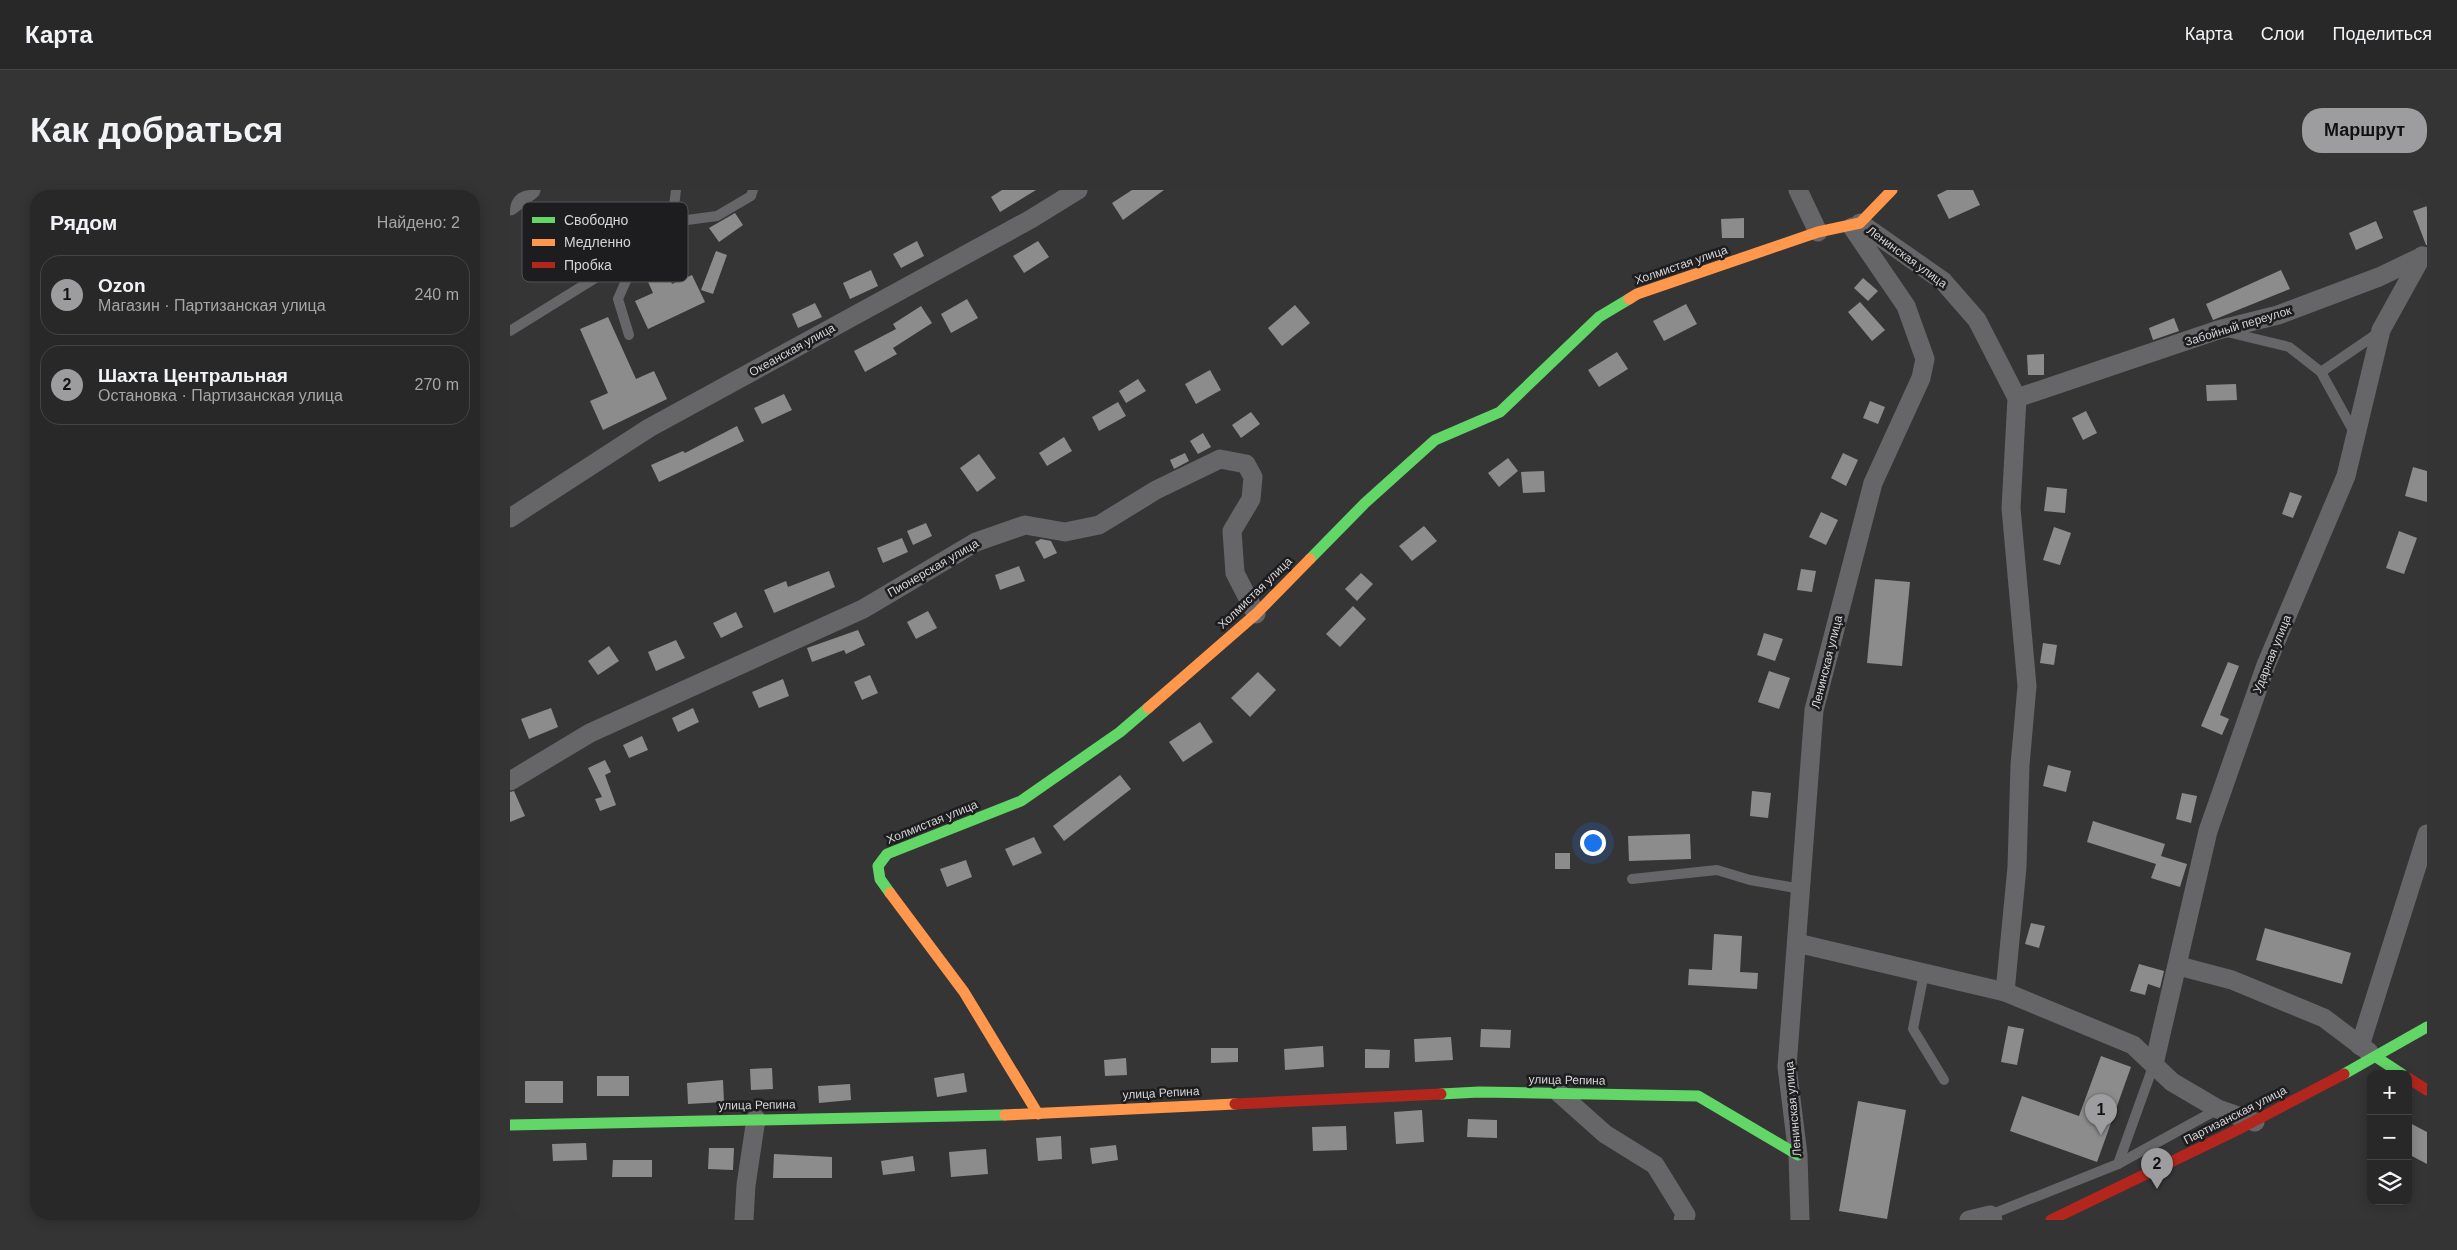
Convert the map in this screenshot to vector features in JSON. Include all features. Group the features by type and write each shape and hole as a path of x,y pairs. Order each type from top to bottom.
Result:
{"street":[{"path":"510,206 530,190"},
{"name":"Океанская улица","path":"510,518 648,428 1022,224 1078,190"},
{"path":"1798,190 1818,232"},
{"path":"1856,225 1892,190"},
{"name":"Холмистая улица","path":"1038,1114 964,992 880,879 878,866 887,854 1021,801 1120,732 1256,614 1365,503 1435,440 1500,412 1599,317 1637,294 1818,232 1856,225"},
{"name":"Ленинская улица","path":"1856,225 1943,281 1977,320 2017,398"},
{"name":"Ленинская улица","path":"1800,1220 1798,1155 1787,1067 1798,943 1814,710 1873,483 1921,378 1925,359 1906,306 1856,225"},
{"name":"Забойный переулок","path":"2017,398 2218,330 2278,315 2379,277 2424,255"},
{"name":"Ударная улица","path":"2154,1064 2179,966 2208,831 2266,665 2346,476 2382,330 2424,255"},
{"path":"2005,992 2017,867 2020,766 2027,686 2011,508 2017,398"},
{"name":"Пионерская улица","path":"510,781 590,733 724,674 863,608 976,542 1025,525 1065,532 1099,525 1156,490 1220,459 1246,464 1253,477 1251,499 1232,531 1235,573 1256,614"},
{"path":"2360,1046 2427,834"},
{"path":"1798,943 2005,992 2132,1045 2172,1082 2218,1109 2255,1122"},
{"path":"2179,966 2232,980 2324,1018 2360,1046 2396,1070"},
{"name":"Партизанская улица","path":"2051,1220 2255,1122 2376,1057 2427,1027"},
{"path":"2412,1081 2427,1090"},
{"name":"улица Репина","path":"510,1125 1038,1114 1479,1092 1698,1096 1798,1155"},
{"path":"1559,1093 1605,1134 1655,1165 1686,1215 1683,1220"},
{"path":"744,1220 746,1185 756,1119"},
{"path":"1969,1220 1991,1217"}],"lane":[{"path":"688,220 717,216 750,196 753,190"},
{"path":"510,331 590,282"},
{"path":"625,282 618,298 629,335"},
{"path":"2218,330 2289,347 2321,372 2357,436"},
{"path":"2321,372 2382,330"},
{"path":"1632,879 1717,870 1750,880 1801,889"},
{"path":"1924,972 1913,1029 1944,1080"},
{"path":"2118,1164 2154,1064"},
{"path":"1991,1217 2118,1164 2218,1109"}],"building":[{"path":"1002,190 1036,190 1000,212 991,197"},
{"path":"1132,190 1164,190 1123,220 1112,203"},
{"path":"1947,190 1973,190 1980,205 1949,219 1937,195"},
{"path":"2427,206 2427,245 2426,245 2413,211"},
{"path":"735,213 743,225 719,242 709,228"},
{"path":"1744,218 1744,238 1722,238 1721,219"},
{"path":"2376,221 2383,238 2356,250 2349,233"},
{"path":"917,241 924,256 901,268 893,254"},
{"path":"1038,241 1049,257 1024,273 1013,256"},
{"path":"716,251 727,255 713,294 701,290"},
{"path":"871,270 878,286 850,299 843,283"},
{"path":"2281,270 2290,289 2213,320 2206,304"},
{"path":"692,275 705,302 648,329 635,301 653,293 648,282 671,282 672,284 688,282 688,277"},
{"path":"1863,278 1878,291 1868,301 1854,288"},
{"path":"967,299 978,318 951,333 941,314"},
{"path":"1860,302 1885,330 1872,341 1848,312"},
{"path":"815,303 822,317 798,328 792,314"},
{"path":"1686,304 1697,324 1664,341 1653,321"},
{"path":"1295,305 1310,323 1282,346 1268,328"},
{"path":"921,306 932,323 893,348 897,354 865,372 854,351 896,329 893,324"},
{"path":"608,317 636,379 654,371 667,399 603,430 590,401 608,393 580,329"},
{"path":"2174,318 2179,331 2153,340 2149,328"},
{"path":"1617,352 1628,369 1599,387 1588,370"},
{"path":"2044,354 2044,375 2028,375 2027,355"},
{"path":"1210,370 1221,390 1196,404 1185,384"},
{"path":"1138,379 1146,391 1126,403 1119,391"},
{"path":"2236,384 2237,400 2207,401 2206,385"},
{"path":"784,394 792,410 762,424 754,408"},
{"path":"1870,401 1885,407 1878,424 1863,418"},
{"path":"1118,402 1126,416 1099,431 1092,417"},
{"path":"2086,411 2097,433 2083,440 2072,418"},
{"path":"1251,412 1260,424 1241,438 1232,425"},
{"path":"737,426 744,441 659,482 651,465 683,451 685,453"},
{"path":"1203,433 1211,447 1198,454 1190,441"},
{"path":"1064,437 1072,451 1047,466 1039,453"},
{"path":"1185,453 1189,461 1174,469 1170,460"},
{"path":"1843,453 1858,460 1846,486 1831,478"},
{"path":"979,454 996,478 977,492 960,468"},
{"path":"1508,458 1518,471 1499,487 1488,473"},
{"path":"2413,467 2427,471 2427,502 2405,496"},
{"path":"1544,471 1545,492 1523,493 1521,472"},
{"path":"2047,487 2067,489 2065,513 2044,511"},
{"path":"2290,492 2302,496 2293,518 2282,514"},
{"path":"1821,512 1838,520 1826,545 1809,537"},
{"path":"926,523 932,536 913,545 907,531"},
{"path":"1424,526 1437,541 1412,561 1399,546"},
{"path":"2054,527 2071,533 2060,565 2043,560"},
{"path":"2399,531 2417,538 2404,574 2386,568"},
{"path":"902,538 908,552 883,563 877,548"},
{"path":"1041,539 1051,541 1057,553 1044,559 1035,542"},
{"path":"1019,566 1025,581 1000,590 995,575"},
{"path":"1801,569 1816,571 1812,592 1797,590"},
{"path":"829,571 835,587 774,613 764,590 786,581 788,587"},
{"path":"1361,573 1373,584 1357,601 1345,589"},
{"path":"1875,579 1910,582 1902,666 1867,663"},
{"path":"1353,606 1366,619 1340,647 1326,634"},
{"path":"928,611 937,628 916,639 907,622"},
{"path":"736,612 743,627 721,638 713,623"},
{"path":"858,630 865,645 846,654 844,650 812,662 807,648"},
{"path":"1764,633 1783,639 1775,661 1757,655"},
{"path":"676,640 685,658 656,671 648,652"},
{"path":"2043,643 2057,645 2054,665 2040,663"},
{"path":"609,646 619,661 598,675 588,661"},
{"path":"2228,662 2239,666 2220,715 2229,719 2222,735 2201,726"},
{"path":"1769,671 1790,678 1779,709 1758,702"},
{"path":"1258,672 1276,690 1250,717 1231,698"},
{"path":"870,675 878,693 862,700 854,682"},
{"path":"783,679 789,696 759,708 752,692"},
{"path":"551,708 558,727 529,739 521,719"},
{"path":"693,708 699,722 678,732 672,718"},
{"path":"1200,722 1213,742 1183,762 1169,742"},
{"path":"642,736 648,750 629,758 623,745"},
{"path":"605,760 611,772 605,775 616,805 600,811 595,799 602,797 588,768"},
{"path":"2048,765 2071,771 2066,792 2043,786"},
{"path":"1120,775 1131,789 1064,841 1053,826"},
{"path":"514,791 525,816 510,822 510,792"},
{"path":"1752,791 1771,793 1768,818 1750,816"},
{"path":"2182,793 2197,796 2191,823 2176,819"},
{"path":"2093,821 2165,844 2161,856 2187,864 2180,887 2151,878 2156,864 2087,842"},
{"path":"1690,834 1691,859 1629,861 1628,836"},
{"path":"1034,837 1042,853 1013,866 1005,849"},
{"path":"1555,853 1570,853 1570,869 1555,869"},
{"path":"966,860 972,877 947,887 940,869"},
{"path":"2031,923 2045,926 2039,948 2025,944"},
{"path":"2265,928 2351,953 2342,984 2256,960"},
{"path":"1714,934 1742,936 1740,972 1758,973 1757,989 1688,985 1689,969 1712,970"},
{"path":"2139,964 2164,971 2160,988 2148,984 2145,995 2130,991"},
{"path":"2008,1026 2024,1029 2017,1065 2001,1062"},
{"path":"1481,1029 1511,1030 1510,1048 1480,1047"},
{"path":"1451,1037 1453,1060 1415,1062 1414,1039"},
{"path":"1323,1046 1324,1067 1285,1070 1284,1049"},
{"path":"1211,1048 1238,1048 1238,1062 1211,1063"},
{"path":"1365,1049 1390,1050 1389,1068 1365,1068"},
{"path":"2101,1056 2131,1067 2097,1162 2010,1131 2022,1096 2079,1116"},
{"path":"1126,1058 1127,1075 1105,1076 1104,1060"},
{"path":"772,1068 773,1089 751,1090 750,1069"},
{"path":"964,1073 967,1092 937,1097 934,1078"},
{"path":"597,1076 629,1076 629,1096 597,1096"},
{"path":"723,1080 724,1102 688,1104 687,1083"},
{"path":"525,1081 563,1081 563,1103 525,1103"},
{"path":"850,1084 851,1100 819,1103 818,1086"},
{"path":"1858,1101 1906,1110 1887,1219 1839,1211"},
{"path":"1422,1110 1424,1142 1396,1144 1394,1112"},
{"path":"1468,1119 1497,1120 1497,1138 1467,1137"},
{"path":"2412,1124 2427,1132 2427,1164 2412,1156"},
{"path":"1346,1126 1347,1150 1313,1151 1312,1127"},
{"path":"1061,1136 1062,1159 1038,1161 1036,1138"},
{"path":"586,1143 587,1160 553,1161 552,1144"},
{"path":"1116,1145 1118,1160 1092,1164 1090,1148"},
{"path":"709,1148 734,1148 733,1170 708,1169"},
{"path":"986,1149 988,1174 951,1177 949,1152"},
{"path":"774,1154 832,1157 832,1178 773,1178"},
{"path":"913,1156 915,1171 883,1175 881,1161"},
{"path":"613,1160 652,1160 652,1177 612,1177"}],"traffic: fast":[{"path":"1310,559 1365,503 1435,440 1500,412 1599,317 1629,299"},
{"path":"890,893 880,879 878,866 887,854 1021,801 1120,732 1148,708"},
{"path":"2344,1074 2427,1027"},
{"path":"2376,1057 2396,1070"},
{"path":"1441,1094 1479,1092 1698,1096 1798,1155"},
{"path":"510,1125 1005,1115"}],"traffic: slow":[{"path":"1629,299 1637,294 1818,232 1860,223 1892,190"},
{"path":"1148,708 1256,614 1310,559"},
{"path":"890,893 964,992 1038,1114"},
{"path":"1005,1115 1235,1104"}],"traffic: jam":[{"path":"2051,1220 2241,1128 2344,1074"},
{"path":"2412,1081 2427,1090"},
{"path":"1235,1104 1441,1094"}],"place":[{"name":"Ozon","path":"2101,1135"},
{"name":"Шахта Центральная","path":"2157,1189"}]}
